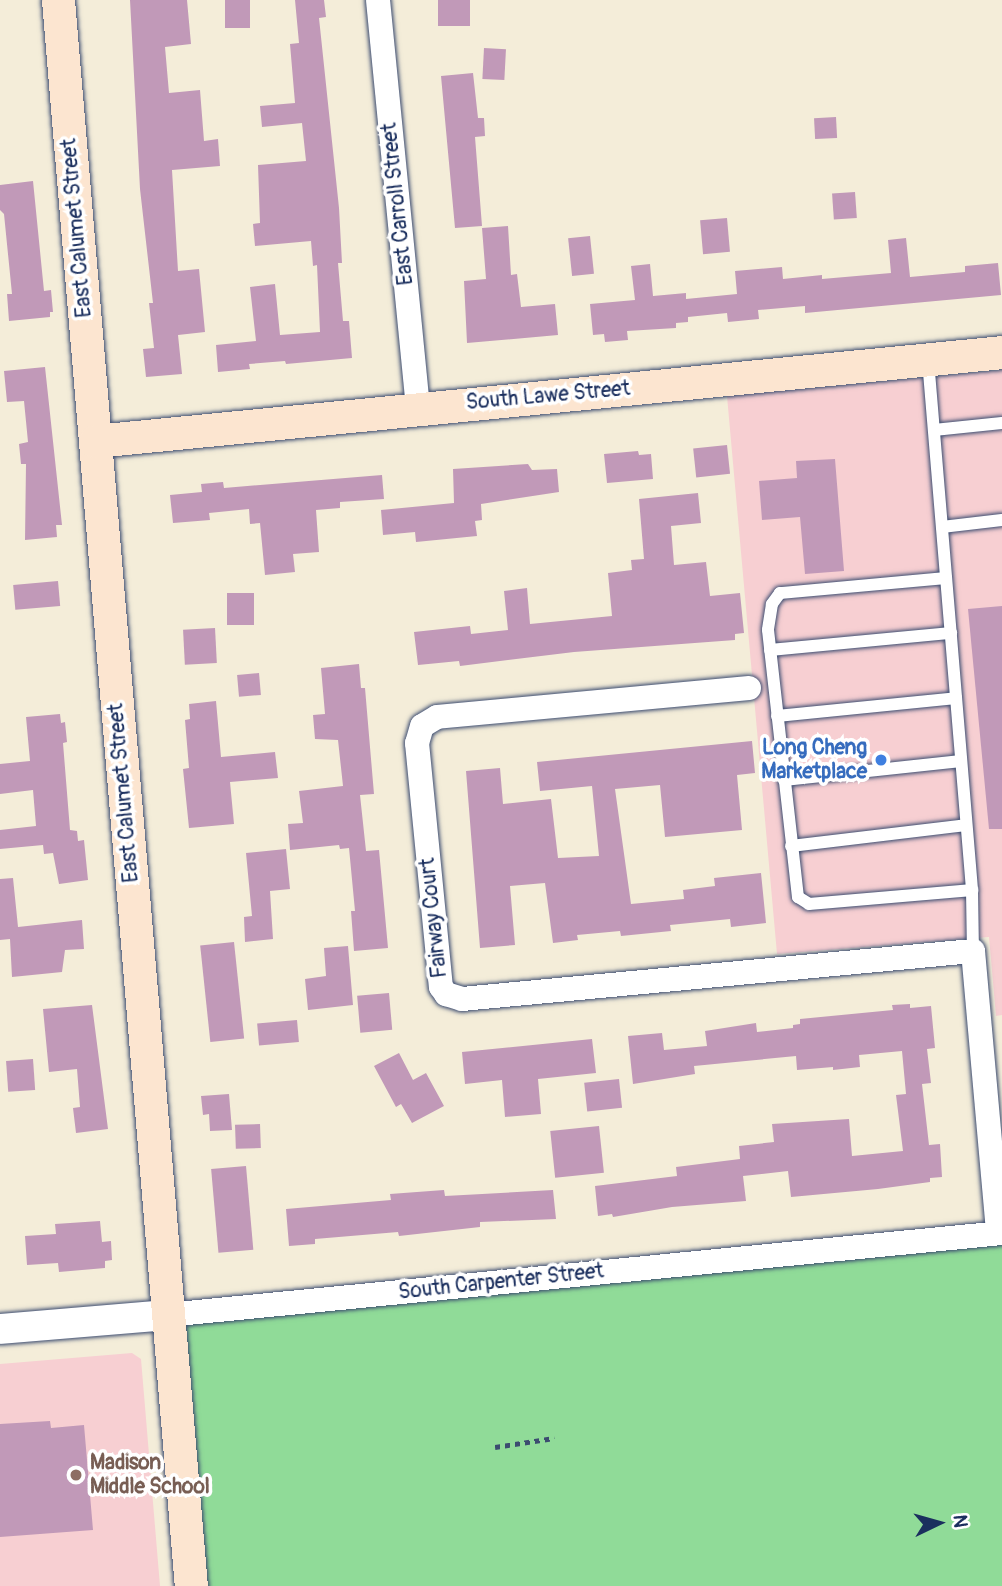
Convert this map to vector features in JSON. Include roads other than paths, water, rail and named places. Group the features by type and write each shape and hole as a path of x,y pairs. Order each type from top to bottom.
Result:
{"main road":[{"name":"East Calumet Street","path":"58,0 191,1586"},
{"name":"South Lawe Street","path":"95,441 1002,352"}],"street":[{"name":"East Carroll Street","path":"378,0 418,408"},
{"name":"Fairway Court","path":"749,688 437,718 422,726 417,743 418,757 438,976 446,994 462,999 973,951"},
{"path":"973,951 1000,1233"},
{"name":"South Carpenter Street","path":"0,1329 1000,1233"}],"lane":[{"path":"928,359 972,890 973,951"},
{"path":"934,430 1002,423"},
{"path":"942,527 1002,520"},
{"path":"946,578 780,593 772,604 768,630 798,897 808,904 972,890"},
{"path":"770,650 951,633"},
{"path":"749,688 774,685"},
{"path":"777,716 956,698"},
{"path":"784,780 961,761"},
{"path":"791,846 966,825"}],"place":[{"name":"Long Cheng Marketplace","path":"881,760"},
{"name":"Madison Middle School","path":"76,1475"}]}
